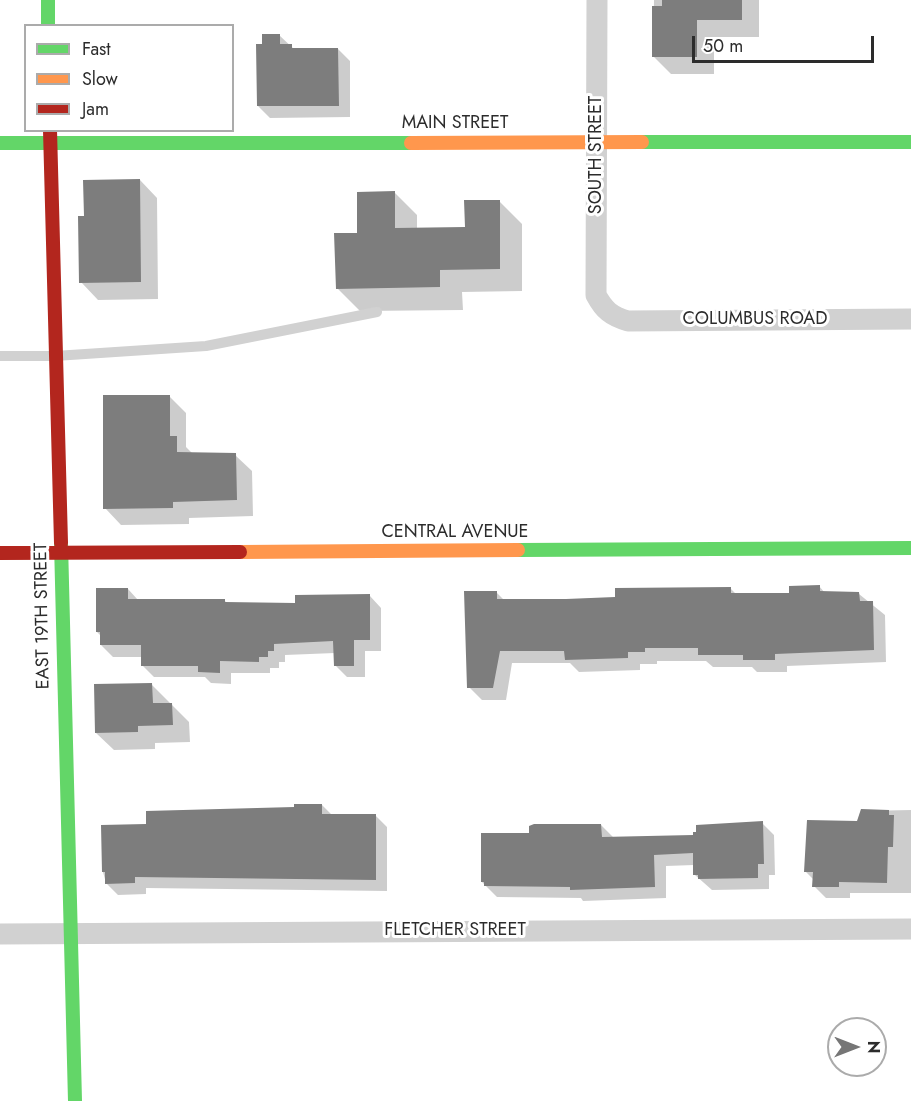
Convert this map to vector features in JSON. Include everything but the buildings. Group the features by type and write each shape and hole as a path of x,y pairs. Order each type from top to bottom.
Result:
{"street":[{"path":"48,0 48,24"},
{"name":"SOUTH STREET","path":"597,0 596,295 603,308"},
{"name":"MAIN STREET","path":"0,143 50,137 597,142 911,142"},
{"name":"EAST 19TH STREET","path":"50,137 75,1101"},
{"name":"COLUMBUS ROAD","path":"603,308 614,317 628,321 911,319"},
{"name":"CENTRAL AVENUE","path":"0,553 911,548"},
{"name":"FLETCHER STREET","path":"0,934 911,929"}],"lane":[{"path":"0,356 55,356 206,346 376,312"}],"traffic: fast":[{"path":"48,0 48,24"},
{"path":"642,142 911,142"},
{"path":"0,143 411,143"},
{"path":"61,543 75,1101"},
{"path":"518,550 911,548"}],"traffic: slow":[{"path":"411,143 642,142"},
{"path":"240,552 518,550"}],"traffic: jam":[{"path":"50,132 61,543"},
{"path":"0,553 240,552"}]}
